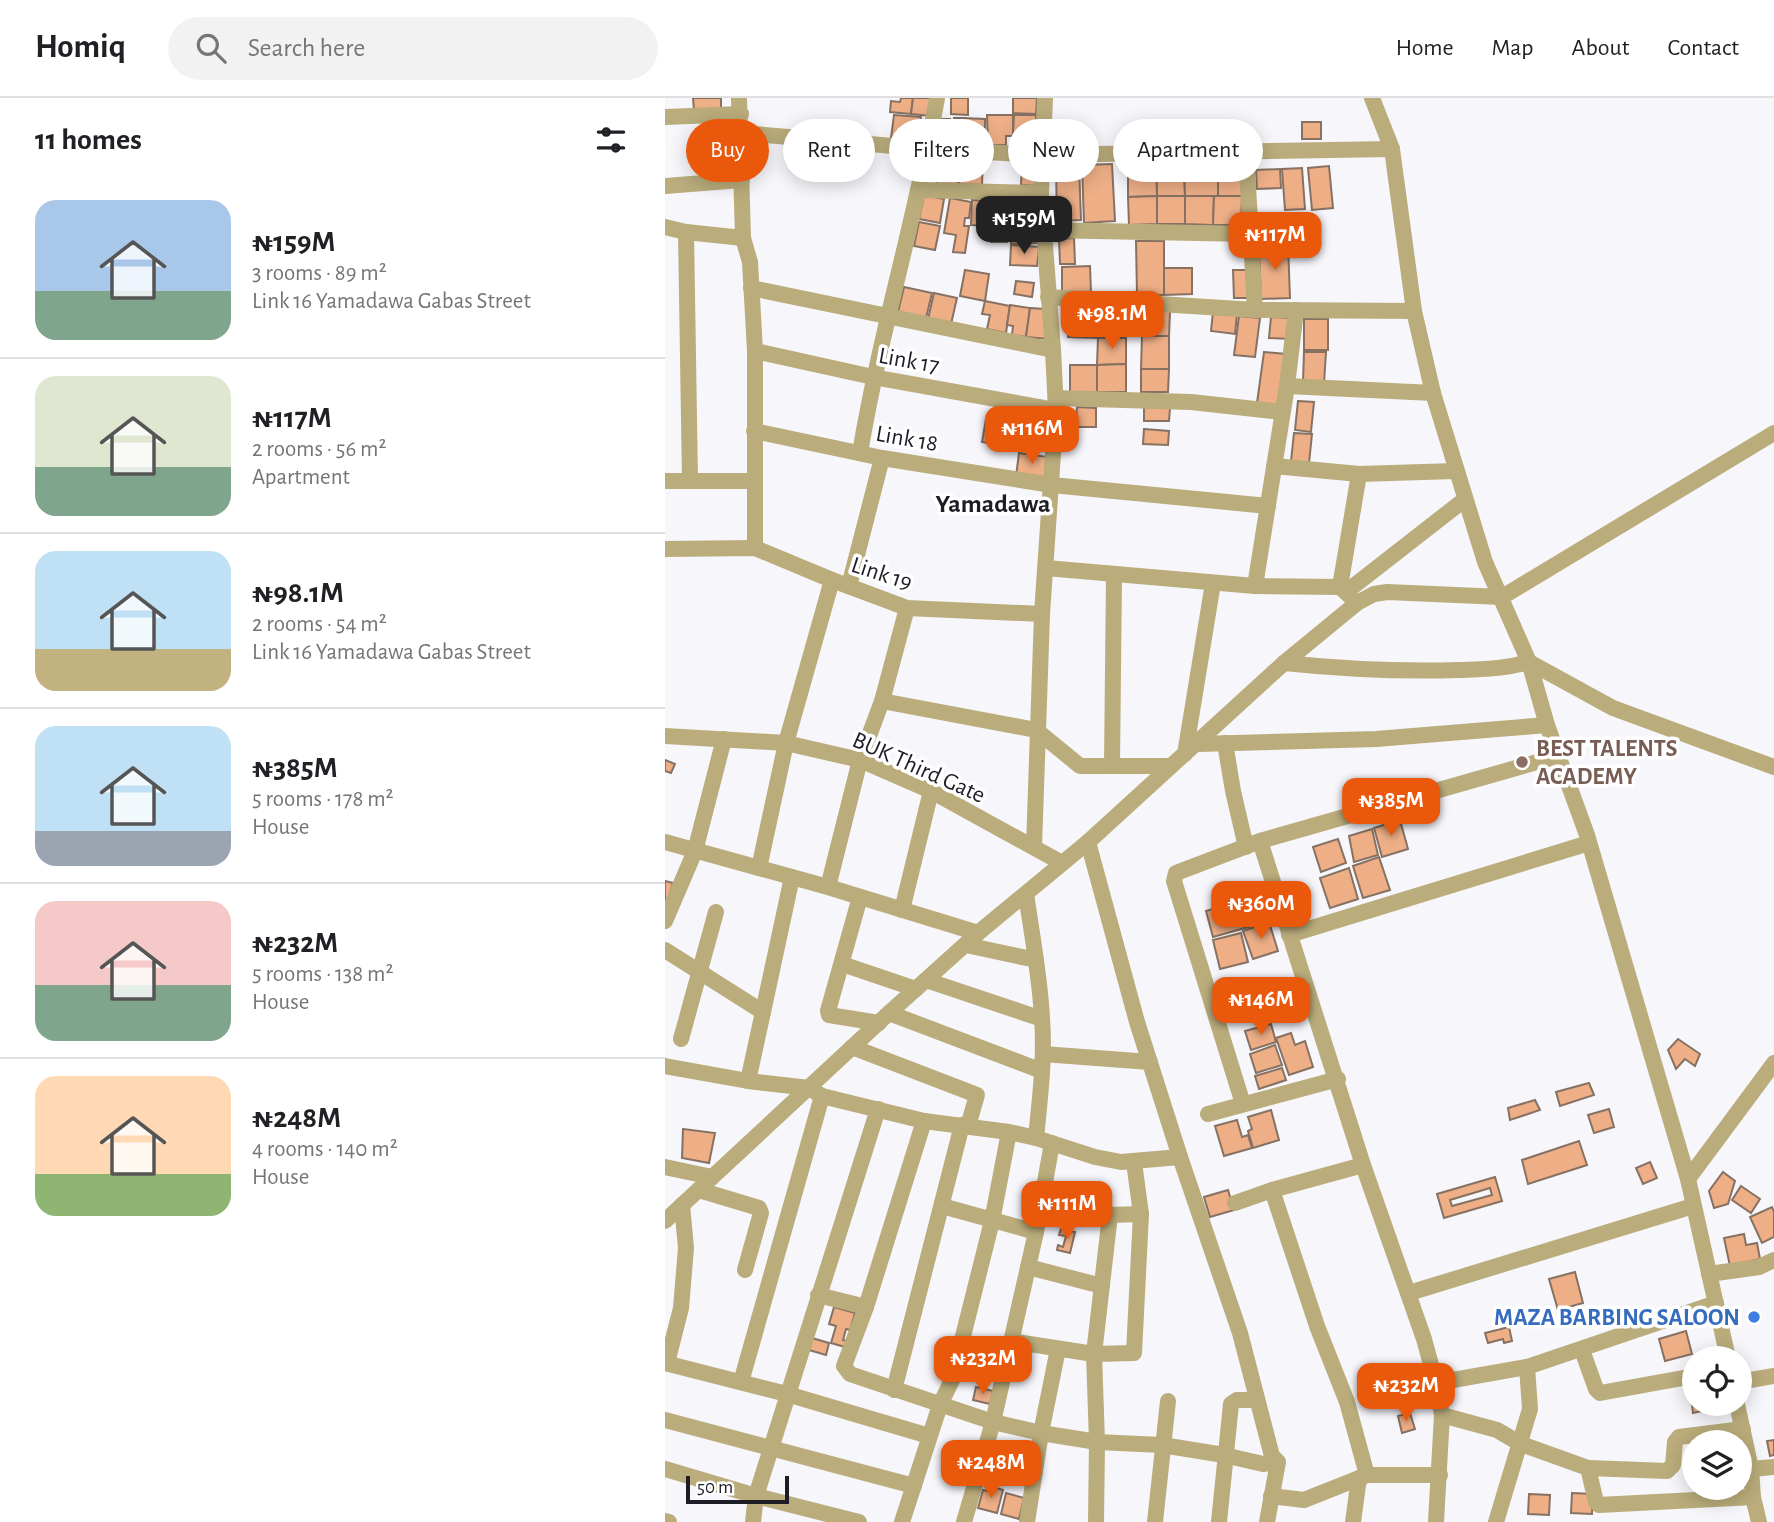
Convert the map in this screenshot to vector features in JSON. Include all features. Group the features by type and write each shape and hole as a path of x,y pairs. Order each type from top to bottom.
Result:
{"street":[{"path":"933,119 937,98"},
{"path":"1044,119 1045,98"},
{"path":"1372,98 1392,149 1414,311 1455,471 1485,562 1529,662 1547,725 1589,843 1688,1179 1725,1346"},
{"path":"665,117 740,106"},
{"path":"769,135 889,146"},
{"path":"1263,151 1392,149"},
{"path":"665,186 716,182"},
{"path":"665,549 755,548 755,351 750,262 743,238 742,182"},
{"path":"860,453 873,377 920,182"},
{"path":"1034,847 1042,614 1056,404 1041,182"},
{"path":"1246,182 1255,310"},
{"path":"918,190 1041,193"},
{"path":"665,227 743,238"},
{"path":"1044,230 1249,234"},
{"path":"686,232 690,481"},
{"path":"751,288 1053,350"},
{"path":"1048,297 1255,310 1414,311"},
{"path":"1255,586 1287,386 1296,310"},
{"name":"Link 17","path":"755,351 873,377 1056,404 1191,402 1282,412"},
{"path":"1287,386 1433,393"},
{"name":"Link 18","path":"754,431 882,458 1052,485 1268,506"},
{"path":"1046,568 1348,594 1387,592 1502,597 1774,433"},
{"path":"849,586 882,458"},
{"path":"1274,466 1359,474 1455,471"},
{"path":"1348,594 1359,474"},
{"path":"665,481 755,481"},
{"path":"665,1221 712,1177 815,1092 852,1047 978,933 1089,842 1285,663 1348,594 1464,500"},
{"name":"Link 19","path":"755,548 907,608 1042,614"},
{"path":"1112,765 1114,575"},
{"path":"759,868 786,743 832,580"},
{"path":"1191,749 1213,583"},
{"path":"828,887 860,760 882,701 907,608"},
{"path":"1285,663 1408,672 1510,668 1529,662 1613,708 1774,767"},
{"path":"882,701 1037,730 1080,766 1171,766"},
{"path":"1191,749 1225,743 1376,739 1547,725"},
{"name":"BUK Third Gate","path":"665,736 786,743 860,760 931,791 1062,863"},
{"path":"666,918 695,851 724,739"},
{"path":"1225,743 1233,791 1289,935 1338,1079 1363,1165 1409,1293 1436,1383 1443,1415 1436,1522"},
{"path":"1243,1104 1173,876 1253,844 1558,755"},
{"path":"902,910 931,791"},
{"path":"665,842 828,887 978,933"},
{"path":"1089,842 1150,1062 1240,1333 1272,1456 1278,1462"},
{"path":"1289,935 1589,843"},
{"path":"748,1081 792,877"},
{"path":"1025,894 1042,1019 1043,1054 1036,1138"},
{"path":"860,897 829,1015 884,1018 1042,1071"},
{"path":"681,1039 716,912"},
{"path":"966,945 1036,960"},
{"path":"665,950 763,1012"},
{"path":"842,964 1042,1019"},
{"path":"852,1047 977,1096 965,1126 942,1206 894,1390"},
{"path":"1043,1054 1150,1062"},
{"path":"1688,1179 1774,1063"},
{"path":"665,1066 815,1092 924,1121 1009,1132 1095,1157 1134,1162 1180,1157"},
{"path":"1207,1114 1338,1079"},
{"path":"741,1382 815,1092"},
{"path":"753,1522 756,1496 877,1109"},
{"path":"924,1121 866,1307 844,1366 850,1374 993,1422 1041,1433 1097,1442 1162,1445 1263,1464 1278,1462"},
{"path":"902,1522 940,1405 953,1380 992,1221 1009,1132"},
{"path":"964,1522 993,1422 1036,1233 1052,1143"},
{"path":"1011,1341 1094,1354 1134,1353 1141,1214 1134,1162"},
{"path":"1235,1203 1363,1165"},
{"path":"665,1167 712,1177"},
{"path":"699,1190 759,1208 761,1213 745,1270"},
{"path":"1272,1190 1317,1326 1347,1402 1363,1476 1353,1522"},
{"path":"1040,1201 1110,1215 1141,1214"},
{"path":"682,1205 686,1248 681,1308 666,1363 787,1394 929,1436"},
{"path":"942,1206 1036,1233"},
{"path":"1409,1293 1693,1206"},
{"path":"1096,1522 1094,1354 1110,1215"},
{"path":"1709,1274 1759,1268 1774,1260"},
{"path":"1028,1267 1102,1286"},
{"path":"818,1295 866,1307"},
{"path":"1436,1383 1527,1367 1716,1303"},
{"path":"1027,1522 1058,1349"},
{"path":"1582,1350 1596,1389 1600,1393 1682,1378"},
{"path":"1496,1522 1530,1409 1527,1367"},
{"path":"1752,1380 1774,1376"},
{"path":"1219,1522 1231,1404 1237,1400 1257,1400"},
{"path":"1155,1522 1167,1401"},
{"path":"1443,1415 1497,1430 1521,1444 1588,1468 1667,1471 1674,1465 1675,1441 1679,1437 1743,1429 1740,1416"},
{"path":"665,1420 914,1486"},
{"path":"1266,1522 1278,1462"},
{"path":"1752,1469 1774,1466"},
{"path":"1588,1468 1595,1502 1599,1505 1753,1497"},
{"path":"665,1469 859,1522"},
{"path":"1271,1496 1304,1500 1363,1476 1440,1475"},
{"path":"1752,1483 1759,1522"}],"building":[{"path":"693,98 721,98 721,108 694,110"},
{"path":"901,98 913,98 911,114 890,112 891,101 900,102"},
{"path":"913,98 933,98 931,116 911,114"},
{"path":"951,98 968,98 968,115 951,114"},
{"path":"1013,98 1037,98 1036,114 1013,113"},
{"path":"894,115 921,117 921,119 893,119"},
{"path":"987,115 1013,115 1013,119 1008,119 1006,145 994,145 994,119 987,119"},
{"path":"1014,115 1036,115 1036,119 1014,119"},
{"path":"1302,122 1321,122 1321,139 1302,139"},
{"path":"1099,164 1112,164 1115,221 1084,223 1083,182 1099,182"},
{"path":"1329,166 1333,208 1312,210 1308,168"},
{"path":"1302,168 1305,209 1285,210 1282,169"},
{"path":"1280,169 1281,188 1257,189 1257,182 1263,182 1263,170"},
{"path":"937,182 958,182 958,185 937,185"},
{"path":"959,182 982,182 982,185"},
{"path":"1021,182 1037,182 1037,186 1021,185"},
{"path":"1056,182 1080,182 1081,220 1057,221"},
{"path":"1128,182 1157,182 1157,196 1128,197"},
{"path":"1157,182 1185,182 1185,196 1157,196"},
{"path":"1185,182 1218,182 1218,196 1185,196"},
{"path":"1218,182 1242,182 1242,196 1218,196"},
{"path":"924,195 944,199 940,223 919,219"},
{"path":"1157,196 1185,196 1185,224 1157,224"},
{"path":"1157,196 1157,224 1129,225 1128,197"},
{"path":"1185,196 1214,196 1213,225 1185,224"},
{"path":"1214,196 1242,196 1241,225 1213,225"},
{"path":"1035,197 1036,206 1022,207 1023,213 1031,213 1031,222 1012,225 1011,199"},
{"path":"950,198 971,202 969,218 965,218 964,226 969,226 965,253 953,252 956,235 944,233"},
{"path":"992,199 1011,199 1010,210 1000,213 1000,218 1009,219 1009,228 992,228"},
{"path":"972,200 990,201 989,226 971,225"},
{"path":"919,222 940,226 935,250 914,246"},
{"path":"1011,227 1038,227 1038,243 1011,244"},
{"path":"991,230 1009,230 1007,242 991,242"},
{"path":"1074,238 1075,264 1060,264 1059,239"},
{"path":"1136,241 1164,241 1164,295 1137,295"},
{"path":"1011,245 1039,247 1037,266 1010,265"},
{"path":"1288,245 1290,298 1261,299 1259,247"},
{"path":"1090,266 1091,293 1062,293 1062,267"},
{"path":"1164,268 1192,268 1192,294 1164,295"},
{"path":"965,270 989,274 985,301 960,296"},
{"path":"1233,270 1248,270 1248,298 1234,298"},
{"path":"1016,281 1034,283 1032,297 1014,294"},
{"path":"904,287 932,293 926,318 898,312"},
{"path":"934,293 957,298 951,324 928,319"},
{"path":"985,301 1010,306 1006,333 987,329 990,315 982,314"},
{"path":"1010,305 1030,308 1026,337 1012,335 1013,326 1007,325"},
{"path":"1099,307 1126,308 1126,338 1098,338"},
{"path":"1030,308 1045,309 1048,339 1026,337"},
{"path":"1143,309 1170,311 1169,336 1142,336"},
{"path":"1069,310 1098,311 1097,338 1068,337"},
{"path":"1213,312 1237,314 1235,334 1211,331"},
{"path":"1239,316 1260,318 1255,357 1234,355"},
{"path":"1271,317 1293,318 1291,339 1269,338"},
{"path":"1304,319 1328,319 1328,350 1304,350"},
{"path":"1142,336 1169,336 1169,369 1141,369"},
{"path":"1098,338 1126,338 1126,364 1097,365"},
{"path":"1264,352 1286,354 1279,407 1257,403"},
{"path":"1304,352 1326,352 1324,383 1303,382"},
{"path":"1126,364 1126,392 1097,392 1097,365"},
{"path":"1070,365 1097,365 1097,392 1070,392"},
{"path":"1141,369 1169,369 1168,392 1141,392"},
{"path":"1298,401 1314,402 1311,432 1295,430"},
{"path":"1077,407 1096,408 1096,427 1073,427"},
{"path":"1144,407 1170,408 1169,421 1144,421"},
{"path":"986,419 1004,422 1003,429 990,427 989,436 1000,437 999,445 982,442"},
{"path":"1004,422 1021,425 1020,430 1011,429 1010,439 1018,440 1017,448 999,445"},
{"path":"1144,429 1169,431 1168,445 1143,444"},
{"path":"1294,433 1312,434 1309,463 1291,461"},
{"path":"1019,453 1048,457 1045,480 1016,476"},
{"path":"665,760 675,764 671,773 665,771"},
{"path":"1400,820 1408,849 1382,857 1374,828"},
{"path":"1372,829 1378,855 1354,862 1349,836"},
{"path":"1338,839 1346,863 1321,872 1313,847"},
{"path":"1379,857 1390,890 1363,898 1353,866"},
{"path":"1349,868 1358,899 1330,908 1320,878"},
{"path":"665,881 673,883 665,909"},
{"path":"1244,900 1252,926 1213,937 1206,911"},
{"path":"1269,922 1278,951 1253,959 1243,931"},
{"path":"1241,933 1248,962 1220,969 1213,940"},
{"path":"1259,990 1264,1008 1245,1013 1242,1003 1251,1000 1249,993"},
{"path":"1271,1024 1276,1042 1251,1050 1245,1031"},
{"path":"1291,1033 1295,1045 1305,1041 1313,1067 1289,1075 1276,1038"},
{"path":"1678,1039 1700,1054 1695,1066 1685,1059 1676,1069 1668,1050"},
{"path":"1275,1045 1282,1065 1256,1073 1250,1054"},
{"path":"1282,1068 1286,1080 1259,1089 1255,1076"},
{"path":"1589,1083 1594,1095 1560,1106 1556,1092"},
{"path":"1535,1100 1540,1110 1510,1120 1508,1108"},
{"path":"1609,1109 1614,1127 1594,1133 1588,1115"},
{"path":"1271,1110 1279,1140 1253,1148 1248,1131 1252,1129 1248,1117"},
{"path":"1237,1120 1242,1137 1248,1135 1252,1148 1224,1156 1215,1126"},
{"path":"683,1129 715,1133 709,1163 682,1158"},
{"path":"1579,1141 1587,1165 1528,1184 1522,1160"},
{"path":"1650,1162 1657,1178 1643,1184 1636,1168"},
{"path":"1723,1172 1735,1181 1728,1204 1714,1208 1709,1191"},
{"path":"1495,1177 1502,1201 1444,1218 1437,1194","holes":["1490,1188 1492,1195 1452,1206 1450,1200"]},
{"path":"1741,1186 1760,1199 1751,1213 1732,1200"},
{"path":"1228,1190 1234,1210 1210,1217 1204,1197"},
{"path":"1772,1207 1774,1237 1762,1243 1750,1217"},
{"path":"1061,1229 1075,1232 1070,1253 1057,1250 1058,1245 1063,1247 1066,1236 1059,1235"},
{"path":"1744,1234 1746,1245 1757,1243 1760,1259 1730,1266 1724,1238"},
{"path":"1575,1272 1583,1303 1558,1310 1549,1279"},
{"path":"834,1307 855,1313 850,1330 846,1329 843,1340 847,1341 845,1347 831,1343 836,1326 829,1324"},
{"path":"1509,1327 1512,1341 1504,1343 1503,1339 1488,1343 1485,1333"},
{"path":"1686,1331 1690,1346 1682,1346 1682,1357 1665,1361 1659,1339"},
{"path":"812,1338 829,1343 826,1355 809,1350"},
{"path":"976,1387 993,1391 990,1404 973,1400"},
{"path":"1410,1413 1415,1429 1402,1433 1398,1416"},
{"path":"1774,1440 1774,1455 1770,1456 1767,1441"},
{"path":"993,1487 1003,1490 997,1513 978,1508 983,1490 992,1492"},
{"path":"1006,1493 1024,1498 1019,1519 1001,1514"},
{"path":"1572,1493 1593,1494 1592,1514 1571,1513"},
{"path":"1529,1494 1550,1495 1549,1515 1528,1514"}],"place":[{"name":"BEST TALENTS ACADEMY","path":"1522,762"},
{"name":"MAZA BARBING SALOON","path":"1754,1317"}],"district":[{"name":"Yamadawa","path":"993,503"}]}
